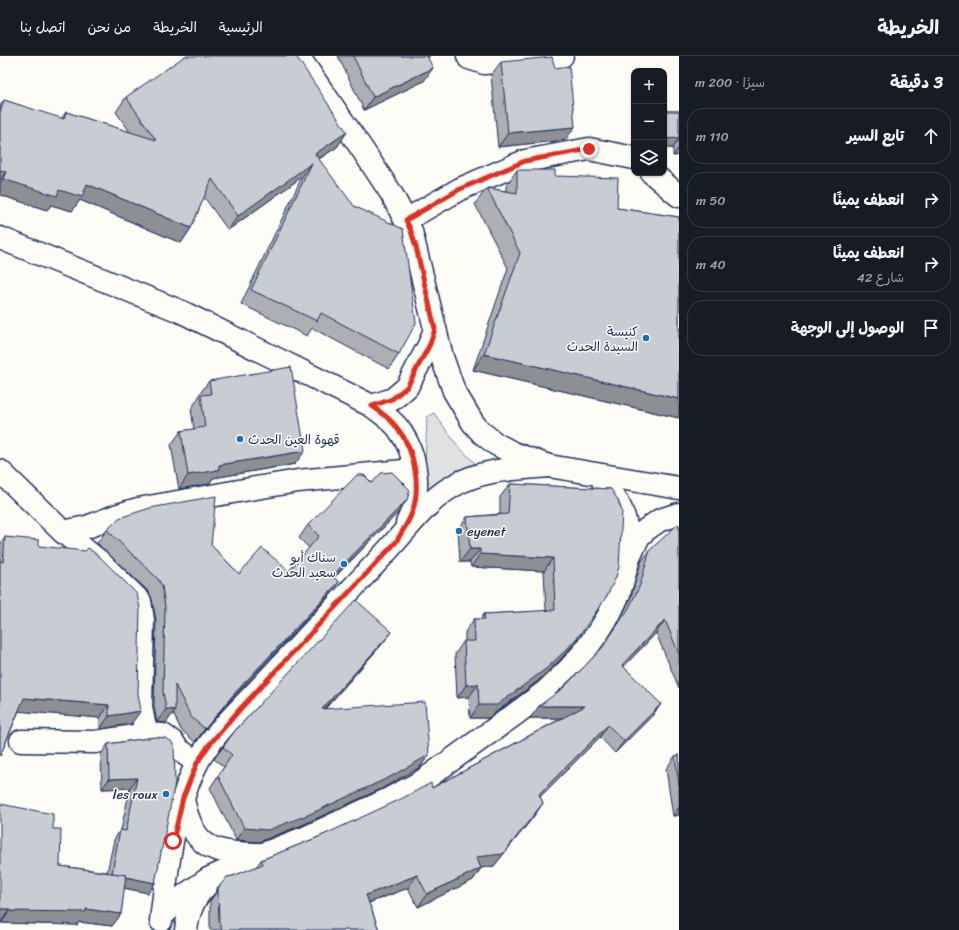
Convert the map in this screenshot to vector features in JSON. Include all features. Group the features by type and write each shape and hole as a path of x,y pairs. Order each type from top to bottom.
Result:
{"street":[{"path":"298,56 364,152 391,193 406,220 416,247 442,357 454,391 473,423 482,433 496,444 513,453 549,466 679,488"},
{"path":"468,56 469,58 484,63 562,56"},
{"path":"406,220 460,189 525,161 589,149 631,157"},
{"path":"656,176 679,196"},
{"path":"0,238 182,312 372,406 397,427 405,438 412,455 416,487 415,501 412,515 396,542"},
{"path":"372,406 392,399 407,387 430,344 435,329"},
{"path":"161,923 173,841 183,798 197,763 209,745 241,708 396,542 427,505 441,493 466,479 481,474 502,470 549,466"},
{"path":"63,532 87,527 138,509 244,490 298,481 414,470"},
{"path":"582,471 596,479 608,489 621,508 625,518 628,534 629,558"},
{"path":"0,472 63,532 99,561 140,601 143,620 141,707 148,734"},
{"path":"161,923 193,889 229,869 307,837 387,800 421,782 546,691 568,670 599,631 609,615 618,594 629,558 639,536 660,520 679,514"},
{"path":"21,741 95,742 148,734 163,735 197,763"},
{"path":"183,798 191,826 196,835 208,845 218,851 231,854 263,854"},
{"path":"186,930 190,911 204,887 229,869"}],"shaded area":[{"path":"434,413 457,445 476,464 476,468 431,490 424,489 427,417"}],"building":[{"path":"185,56 296,56 347,132 315,154 354,206 403,229 416,323 399,354 321,313 317,321 251,290 312,163 238,216 212,179 191,228 87,184 82,197 59,190 57,196 3,179 6,172 0,170 0,112 4,100 64,119 66,112 156,140 126,97"},
{"path":"353,56 427,56 433,68 373,97"},
{"path":"552,57 555,68 569,66 575,127 508,133 501,62"},
{"path":"667,111 679,111 679,138 667,139"},
{"path":"517,170 555,170 555,176 618,178 617,208 679,217 679,399 484,354 520,253 487,188 517,193"},
{"path":"291,367 305,451 219,465 219,470 188,475 181,431 205,427 201,395 211,394 209,381"},
{"path":"392,472 410,490 407,500 332,576 339,582 233,695 205,729 191,717 175,685 175,710 166,709 163,692 165,607 162,586 158,579 107,530 119,518 150,508 216,496 211,545 239,574 262,548 289,571 319,536 308,525 357,475 364,475 372,483 381,473"},
{"path":"510,484 611,489 618,500 622,511 619,567 607,596 582,632 568,648 547,668 497,705 479,705 478,684 466,685 464,641 475,641 474,619 485,619 484,614 555,610 553,558 480,554 480,549 470,549 467,517 508,514"},
{"path":"678,524 679,654 665,620 622,665 661,704 624,741 608,725 539,794 543,803 503,854 476,857 481,868 427,894 417,875 366,895 379,930 222,930 219,922 218,888 227,877 263,864 261,860 321,836 401,799 431,783 432,788 585,706 539,706 563,688 602,648 629,608 640,585 650,550"},
{"path":"5,537 39,540 39,546 85,551 88,548 100,557 137,594 140,608 138,694 141,711 109,716 109,705 24,698 0,756 0,561 3,562"},
{"path":"356,600 392,632 322,709 425,702 429,755 390,777 310,814 268,830 244,828 218,776 232,755 223,747 234,732"},
{"path":"155,737 165,738 171,741 174,746 175,783 155,883 126,877 126,875 112,873 120,830 126,831 137,778 109,779 108,744"},
{"path":"679,755 679,785 675,756"},
{"path":"0,804 53,814 53,829 61,829 60,866 126,875 121,914 86,909 86,912 10,911 10,909 0,909"}],"place":[{"name":"كنيسة السيدة الحدث","path":"646,338"},
{"name":"قهوة العين الحدث","path":"240,439"},
{"name":"eyenet","path":"459,531"},
{"name":"سناك أبو سعيد الحدث","path":"344,564"},
{"name":"les roux","path":"166,794"}],"route":[{"path":"173,841 183,798 190,779 197,763 209,745 241,708 396,542 412,515 416,487 412,455 405,438 397,427 372,406 392,399 407,387 419,362 430,344 435,329 416,247 406,220 460,189 525,161 589,149"}]}
